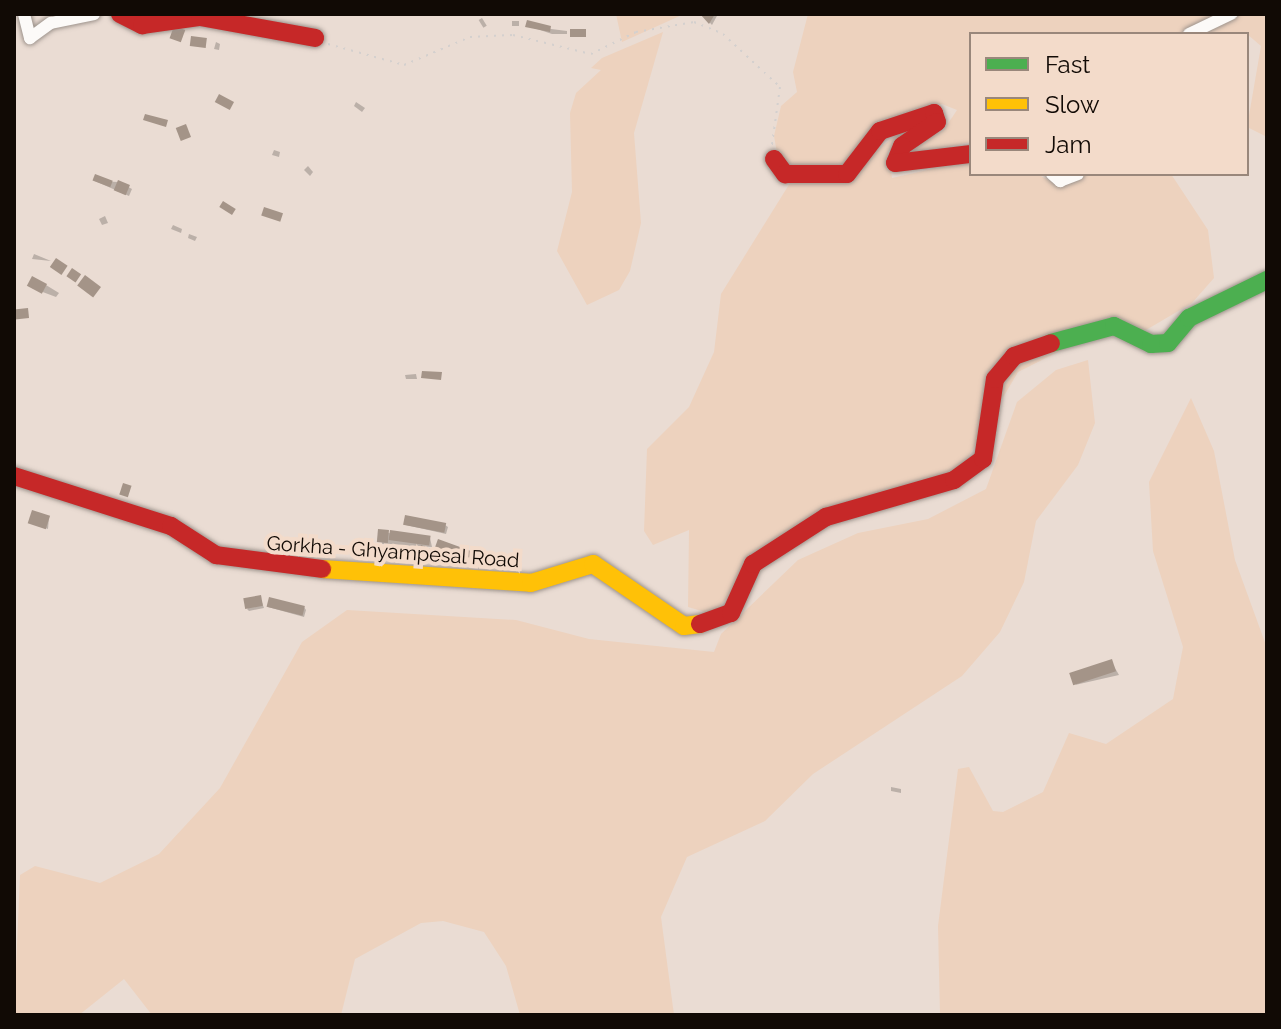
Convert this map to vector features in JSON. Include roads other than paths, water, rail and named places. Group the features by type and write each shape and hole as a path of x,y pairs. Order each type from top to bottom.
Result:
{"main road":[{"path":"120,14 142,25 200,17 315,38"},
{"path":"774,159 785,174 847,174 880,131 934,113 937,122 902,146 895,163 969,154"},
{"name":"Gorkha - Ghyampesal Road","path":"14,476 171,526 246,564 531,583 593,564 684,626 715,622 731,613 753,564 826,517 954,480 983,459 995,379 1014,356 1114,326 1151,344 1168,343 1189,318 1267,280"}],"street":[{"path":"24,14 30,38 51,23 94,14"},
{"path":"1193,32 1231,14"},
{"path":"1054,176 1060,181 1073,176"}]}
